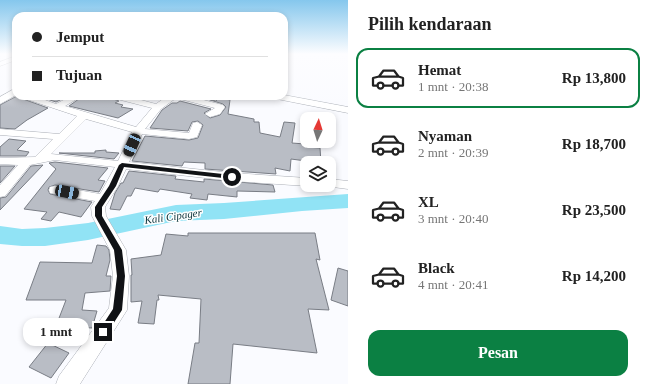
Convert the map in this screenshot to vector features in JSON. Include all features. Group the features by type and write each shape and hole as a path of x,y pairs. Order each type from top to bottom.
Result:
{"street":[{"path":"0,101 12,94"},
{"path":"288,98 348,110"},
{"path":"37,100 138,131 189,136 193,135 197,125"},
{"path":"57,107 70,100"},
{"path":"131,100 158,107"},
{"path":"67,384 118,310 121,276 120,256 99,216 98,207 112,186 138,131 158,107 168,100"},
{"path":"193,100 220,107 217,112 210,114"},
{"path":"40,159 84,115"},
{"path":"0,132 62,137"},
{"path":"0,161 27,162 55,157 232,177 300,182"},
{"path":"0,193 27,162"},
{"path":"336,184 348,185"},
{"path":"55,190 104,199"}],"building":[{"path":"12,99 12,100 26,100 48,108 15,129 0,128 0,105"},
{"path":"77,100 116,100 119,101 115,103 123,105 121,107 133,109 118,118 69,106"},
{"path":"210,100 230,100 228,114 254,119 254,122 259,122 260,133 280,137 284,122 295,123 292,143 300,144 300,148 320,148 321,156 300,156 300,160 291,159 290,171 275,168 276,174 205,169 205,163 184,162 182,166 132,161 145,136 189,140 198,138 203,125 198,121 192,122 188,131 150,128 162,110 172,103 177,103 180,101 211,109 204,113 210,118 220,115 226,107 223,104"},
{"path":"9,139 26,141 17,150 29,152 26,156 0,156 0,147"},
{"path":"106,150 106,152 119,153 114,159 59,153 95,153 95,151"},
{"path":"55,162 108,168 98,180 105,181 99,192 55,185 49,187 48,190 50,194 92,202 81,217 59,212 51,221 41,219 47,212 24,209 56,169 49,163"},
{"path":"43,165 0,210 0,198 6,197 31,166"},
{"path":"0,166 15,166 0,183"},
{"path":"129,171 176,176 175,179 204,182 204,179 273,185 275,192 237,191 237,197 208,194 207,200 190,198 192,194 160,189 158,192 135,188 131,196 127,196 120,210 110,209 115,193 121,183 123,183"},
{"path":"188,233 315,233 320,260 316,259 329,310 308,309 317,353 233,344 230,384 188,384 195,343 199,343 201,299 158,295 159,300 157,300 154,324 138,323 142,301 131,302 131,259 161,255 166,234 188,236"},
{"path":"97,245 106,246 109,250 110,260 106,276 111,276 110,291 85,293 82,310 97,311 92,328 56,326 66,300 26,300 40,262 92,263"},
{"path":"338,268 348,271 348,306 331,300"},
{"path":"48,343 69,353 51,378 29,367"}],"waterway":[{"name":"Kali Cipager","path":"0,235 22,238 66,235 176,213 224,211 348,201"}],"route":[{"path":"103,332 118,310 121,276 120,256 118,250 99,216 98,207 112,186 122,165 232,177"}]}
